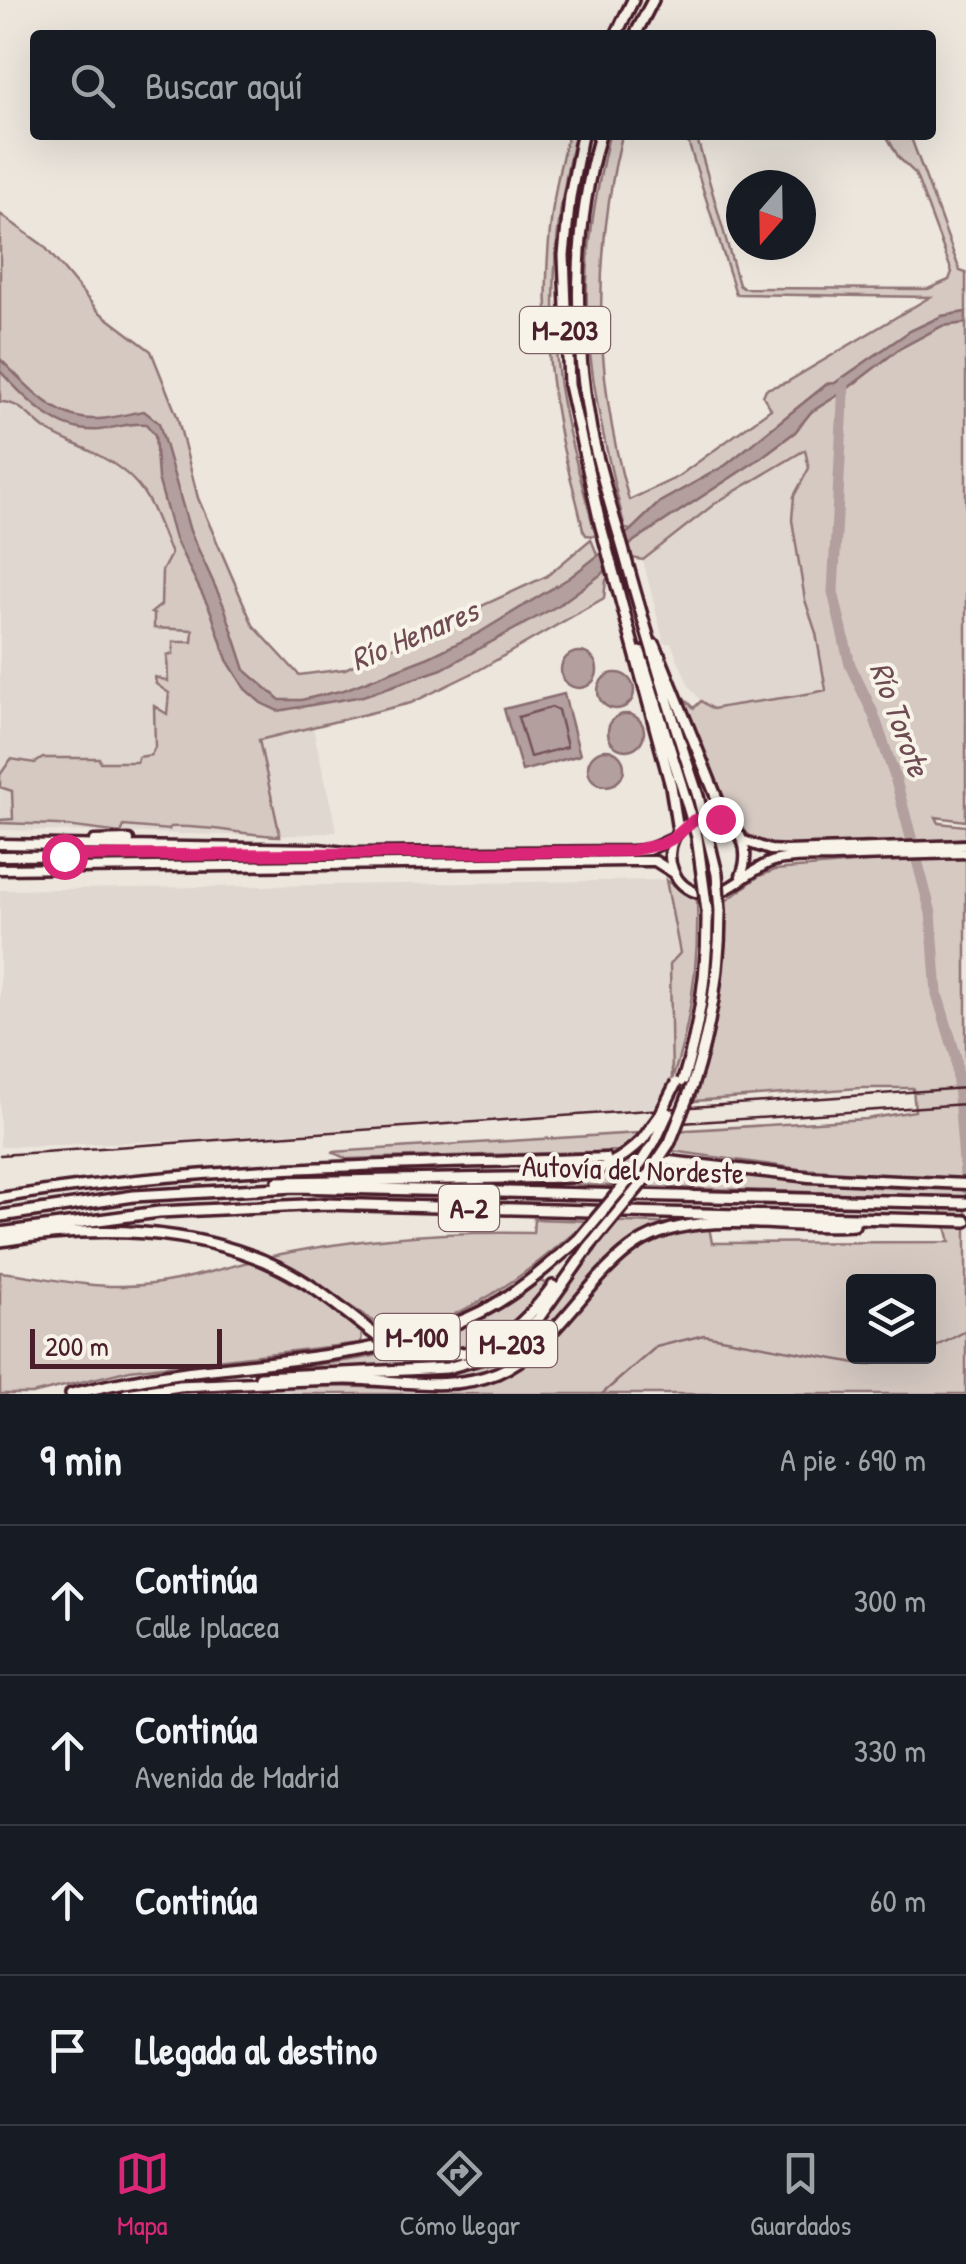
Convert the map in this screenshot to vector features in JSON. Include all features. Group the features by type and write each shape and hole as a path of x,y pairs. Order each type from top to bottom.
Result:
{"highway":[{"path":"618,30 633,0"},
{"path":"637,30 652,0"},
{"name":"M-203","path":"178,1386 472,1364 514,1343 538,1319 670,1142 702,1010 707,973 707,912 697,837 600,524 569,385 564,255 581,140"},
{"name":"M-203","path":"599,140 582,238 580,326 592,432 653,660 698,796 717,874 718,974 712,1015 683,1084"},
{"name":"M-203","path":"621,593 674,801 676,834"},
{"path":"636,596 711,784 733,826"},
{"name":"M-100","path":"71,1394 175,1373 357,1353 418,1337 482,1311 544,1270 608,1210 656,1139 683,1084"},
{"name":"A-2","path":"251,1188 290,1180 571,1177 597,1172 626,1156 642,1140 683,1084"},
{"name":"Autovía del Nordeste","path":"0,1216 134,1196 325,1186 966,1203"},
{"name":"Autovía del Nordeste","path":"0,1237 159,1212 324,1204 966,1221"},
{"name":"A-2","path":"178,1386 348,1379 422,1384 470,1382 500,1372 531,1353 601,1274 632,1246 665,1232 726,1223 841,1226 896,1221"},
{"path":"0,1237 146,1233 215,1245 282,1268 398,1347 439,1356 472,1353 508,1336 533,1314 566,1269 589,1247"},
{"path":"126,1394 178,1386"}],"main road":[{"path":"0,856 648,850 694,820 709,817 733,826 744,841 746,862 742,876"},
{"path":"674,874 670,852 676,834"},
{"path":"49,844 128,840"},
{"path":"744,841 770,850 861,852 966,845"},
{"path":"0,844 318,849 354,853"},
{"path":"942,849 966,854"},
{"path":"0,867 630,860 655,862 691,890 710,894 733,886 742,876 771,862 861,852"},
{"path":"0,1198 106,1182 238,1171 606,1158"},
{"path":"669,1160 809,1177 966,1184"}],"shaded area":[{"path":"567,140 574,140 556,260 554,324 567,424 596,536 586,535 583,530 560,433 549,359 549,246"},
{"path":"608,140 621,140 606,227 601,318 609,409 629,500 676,478 771,409 763,396 766,389 787,382 930,297 736,294 688,140 697,140 726,240 726,260 732,260 743,288 928,289 949,280 952,272 915,173 899,158 889,140 912,140 960,271 966,273 966,312 942,316 910,331 835,383 827,384 726,465 660,502 631,530 625,529 595,393 589,338 592,221"},
{"path":"0,214 44,246 98,311 151,351 177,416 198,498 253,625 299,675 345,669 547,576 591,539 604,572 634,541 759,459 795,432 811,412 899,349 942,326 966,323 966,821 936,817 939,823 966,826 966,838 941,840 943,859 966,859 966,1394 197,1394 301,1386 450,1388 499,1378 537,1352 599,1281 626,1258 657,1241 691,1230 709,1227 712,1243 950,1242 938,1196 573,1182 618,1166 637,1153 628,1172 657,1176 663,1166 686,1167 875,1187 936,1189 933,1178 800,1169 672,1151 677,1137 636,1137 623,1151 347,1159 332,1152 866,1119 915,1111 913,1088 859,1088 694,1101 718,1002 726,901 759,876 775,870 887,860 887,844 793,847 764,843 750,836 724,803 680,701 681,695 694,708 701,701 713,709 826,690 792,520 794,496 809,468 805,450 717,502 643,560 632,558 606,580 604,598 479,670 411,703 259,740 280,836 184,827 169,830 124,826 121,833 0,823 13,819 12,791 0,787 0,775 11,759 35,763 43,758 137,762 138,757 151,755 155,747 154,706 167,714 169,693 156,684 155,677 168,681 167,655 173,654 173,642 192,642 193,630 154,628 151,613 161,605 162,571 171,554 136,483 112,463 51,433 20,408 0,402"},
{"path":"0,402 32,413 140,473 259,740 313,728 337,832 280,836 0,830"},
{"path":"805,450 809,468 792,506 792,520 826,690 713,709 689,686 671,643 664,643 643,560 717,502"},
{"path":"666,880 680,953 670,964 672,1080 660,1104 649,1108 190,1140 0,1147 0,890"},
{"path":"666,880 697,900 693,991 672,1080 670,964 680,953"},
{"path":"534,1219 686,1224 644,1237 621,1250 589,1280 531,1347 514,1361 479,1377 447,1382 363,1378 453,1371 496,1359 515,1348 533,1332 595,1251 575,1232 534,1266 467,1308 393,1334 281,1261 267,1269 313,1295 362,1333 361,1343 130,1370 32,1394 0,1394 0,1272 92,1285 142,1285 344,1243 438,1234 533,1233"},
{"path":"540,1281 547,1284 536,1298 497,1333 467,1347 432,1350 423,1360 462,1362 281,1370 370,1357 424,1341 484,1315"}],"water":[{"path":"966,312 966,323 942,326 899,349 811,412 795,432 634,541 603,573 559,605 442,669 363,696 278,711 245,689 227,660 211,612 175,539 158,478 155,435 146,424 99,430 69,426 44,412 0,371 0,359 37,395 70,415 97,419 144,411 159,423 190,531 224,606 245,670 280,700 301,700 344,690 479,633 569,578 660,502 726,465 827,384 835,383 910,331 942,316"},
{"path":"579,652 592,657 597,670 592,683 579,688 566,683 561,670 566,657"},
{"path":"616,673 629,678 634,691 629,704 616,709 603,704 598,691 603,678"},
{"path":"564,694 580,755 522,771 504,709"},
{"path":"626,714 639,719 644,732 639,745 626,750 613,745 608,732 613,719"},
{"path":"606,750 619,755 624,768 619,781 606,786 593,781 588,768 593,755"}],"waterway":[{"name":"Río Torote","path":"844,383 833,592 850,665 873,713 895,777 931,913 937,994 956,1057 966,1188"},
{"path":"936,1347 966,1331"},
{"path":"602,1394 656,1347 704,1335 846,1361"},
{"path":"862,1364 871,1364"}],"tunnel":[{"path":"619,1159 669,1161"}],"railway":[{"path":"0,1155 966,1088"},
{"path":"667,1124 966,1104"}],"route":[{"path":"64,856 648,850 674,838 694,820 720,819"}],"water label":[{"name":"Río Henares","path":"414,635"}]}
